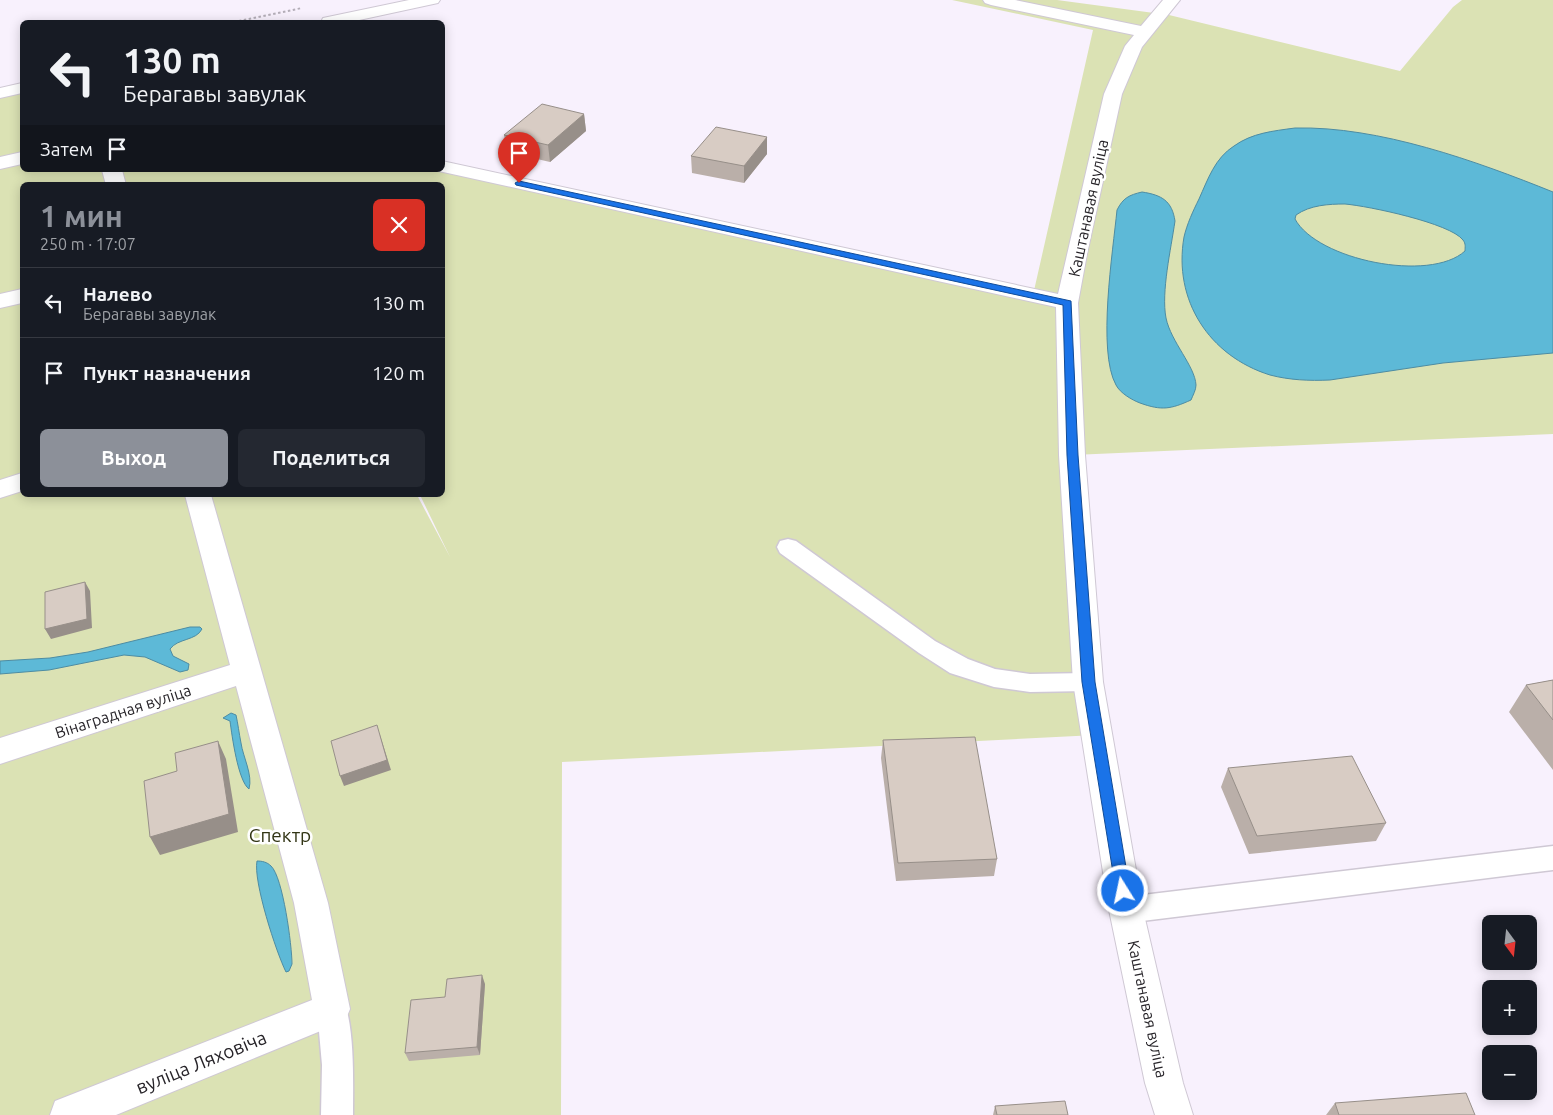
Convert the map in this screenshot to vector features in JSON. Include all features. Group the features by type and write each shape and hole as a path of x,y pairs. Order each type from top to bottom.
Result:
{"street":[{"path":"338,20 432,0"},
{"path":"991,0 1145,32"},
{"name":"Каштанавая вуліца","path":"1172,0 1145,32 1126,62 1113,94 1076,254 1067,303 1072,455 1088,682 1126,910 1164,1084 1174,1115"},
{"path":"0,93 20,88"},
{"path":"0,163 20,158"},
{"path":"445,168 1067,303"},
{"path":"0,301 20,296"},
{"path":"0,489 20,483"},
{"path":"199,497 311,903 332,1009"},
{"name":"Вінаградная вуліца","path":"0,751 247,671"},
{"name":"вуліца Ляховіча","path":"69,1115 332,1009"}],"lane":[{"path":"788,547 927,647 959,666 994,678 1030,683 1088,682"},
{"path":"1126,910 1553,858"},
{"path":"332,1009 337,1065 337,1115"}],"path":[{"path":"244,20 310,6"}],"green space":[{"name":"Спектр","path":"952,0 1057,0 1169,15 1400,71 1453,7 1462,0 1553,0 1553,434 1073,455 1096,735 562,762 561,1115 0,1115 0,94 20,89 20,172 445,171 1033,295 1093,30"}],"water":[{"path":"1295,128 1327,129 1393,139 1460,158 1553,192 1553,353 1443,363 1330,380 1292,379 1270,375 1248,366 1229,354 1213,340 1200,322 1190,303 1184,282 1182,260 1184,237 1190,218 1209,177 1227,151 1248,138 1263,133","holes":["1333,204 1356,205 1408,216 1442,227 1463,240 1465,251 1449,260 1427,265 1402,266 1375,262 1349,256 1326,246 1307,233 1295,219 1296,215 1313,207"]},
{"path":"1142,192 1165,200 1174,214 1175,221 1165,296 1166,318 1173,336 1192,370 1196,385 1191,400 1166,408 1154,407 1130,398 1120,391 1110,369 1107,325 1108,300 1117,210 1127,198"},
{"path":"190,627 200,627 202,629 196,636 173,645 170,649 173,656 189,664 188,670 180,672 145,657 124,655 49,670 0,674 0,661 50,658 88,652"},
{"path":"231,713 236,715 249,772 249,789 239,768 230,721 223,718"},
{"path":"257,861 271,866 283,897 289,928 292,964 289,971 286,972 271,933 262,900 258,884"}],"building":[{"path":"542,104 584,114 548,145 504,135"},
{"path":"716,127 767,137 744,166 691,156"},
{"path":"85,582 87,619 45,629 45,592"},
{"path":"1553,680 1553,720 1526,685"},
{"path":"377,725 387,760 340,776 331,741"},
{"path":"975,737 997,859 898,863 883,740"},
{"path":"218,741 229,814 150,837 144,781 177,771 175,753"},
{"path":"1352,756 1386,823 1257,836 1228,768"},
{"path":"482,975 477,1047 405,1053 411,1000 445,997 447,979"},
{"path":"1466,1093 1475,1115 1339,1115 1335,1103"},
{"path":"1065,1101 1068,1115 997,1115 995,1106"}],"route":[{"path":"519,183 1067,303 1072,455 1088,682 1123,891"}]}
